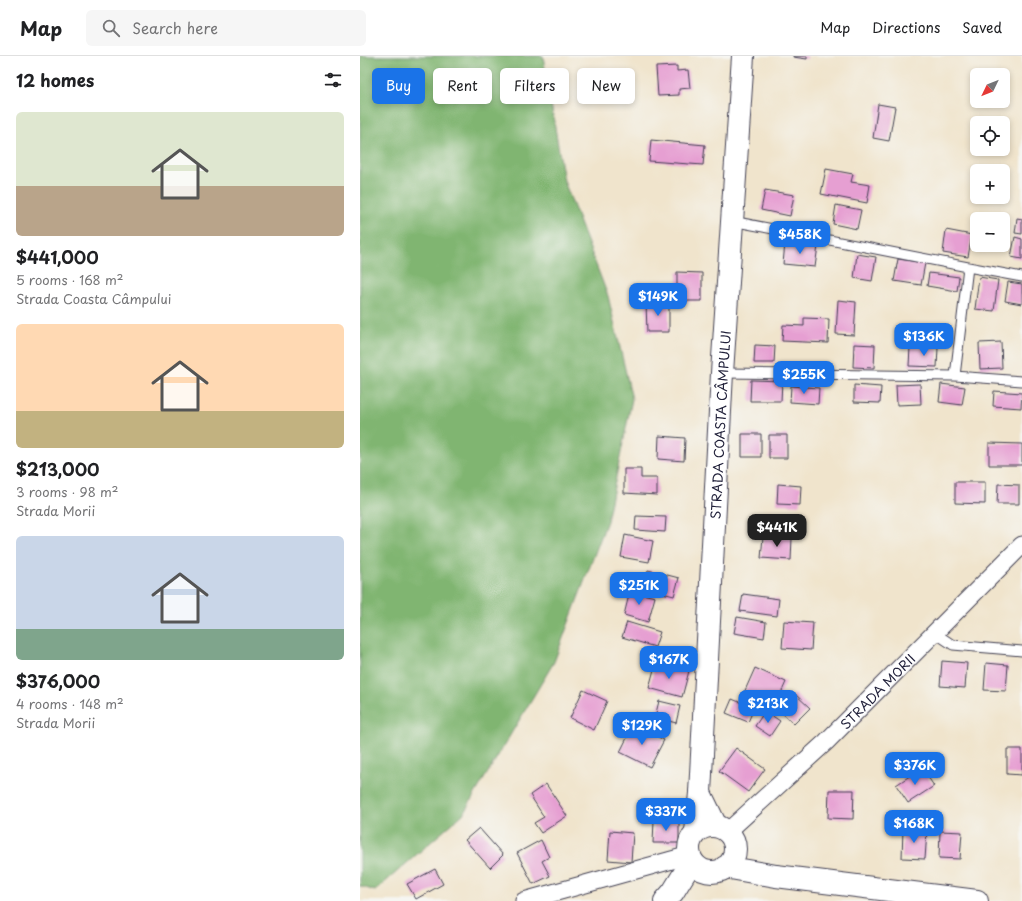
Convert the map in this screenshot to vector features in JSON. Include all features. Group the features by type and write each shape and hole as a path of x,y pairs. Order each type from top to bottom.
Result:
{"street":[{"name":"STRADA COASTA CÂMPULUI","path":"711,849 700,793 722,373 743,56"},
{"name":"STRADA MORII","path":"711,849 826,742 1022,545"},
{"path":"669,896 711,849"},
{"path":"524,901 711,849 761,873 977,901"}],"lane":[{"path":"732,221 1022,277"},
{"path":"955,376 968,267"},
{"path":"722,373 955,376 1022,381"},
{"path":"935,633 953,645 1022,651"}],"green space":[{"path":"360,56 543,56 545,68 500,68 500,104 551,104 564,181 608,296 632,399 607,521 554,662 463,814 375,891 360,886"}],"building":[{"path":"807,56 807,59 793,57"},
{"path":"677,66 677,71 688,70 690,88 679,89 679,95 658,96 656,67"},
{"path":"878,104 895,107 889,141 873,138"},
{"path":"651,140 705,145 703,165 649,161"},
{"path":"826,169 853,174 851,182 870,185 867,203 821,194"},
{"path":"765,190 794,195 790,216 761,210"},
{"path":"836,205 861,210 857,229 833,224"},
{"path":"1017,218 1022,219 1022,234 1015,233"},
{"path":"946,230 970,235 968,257 943,253"},
{"path":"1015,237 1022,239 1022,259 1011,257"},
{"path":"785,243 818,246 815,267 783,264"},
{"path":"857,254 876,257 872,281 854,278"},
{"path":"898,259 925,263 921,285 894,281"},
{"path":"677,272 702,273 702,301 677,301"},
{"path":"929,273 959,277 957,291 927,286"},
{"path":"979,277 998,280 994,311 975,309"},
{"path":"1008,282 1022,284 1022,304 1005,301"},
{"path":"838,300 856,302 854,335 836,334"},
{"path":"646,303 669,303 669,332 647,332"},
{"path":"804,318 829,319 828,343 782,341 783,325 804,326"},
{"path":"1001,342 1002,368 980,369 979,343"},
{"path":"854,344 875,345 874,368 853,367"},
{"path":"755,345 775,346 774,363 754,363"},
{"path":"910,347 938,348 937,367 909,366"},
{"path":"751,380 782,381 781,401 750,401"},
{"path":"920,384 921,404 897,405 896,385"},
{"path":"941,384 965,387 962,405 939,402"},
{"path":"854,385 881,387 880,403 854,402"},
{"path":"791,386 819,388 818,404 790,402"},
{"path":"994,391 1022,393 1021,408 993,406"},
{"path":"742,434 761,434 761,457 742,457"},
{"path":"769,435 787,435 787,458 769,458"},
{"path":"659,436 685,438 684,461 658,459"},
{"path":"989,443 1022,444 1022,465 989,465"},
{"path":"624,469 641,469 641,478 657,478 657,495 624,493"},
{"path":"955,482 985,482 985,504 955,503"},
{"path":"778,484 801,486 800,505 777,504"},
{"path":"998,484 1019,485 1019,504 997,504"},
{"path":"636,516 666,517 665,532 635,530"},
{"path":"625,535 653,541 649,562 621,557"},
{"path":"763,537 792,538 791,560 761,558"},
{"path":"648,570 679,578 674,596 643,588"},
{"path":"630,591 655,597 648,622 624,615"},
{"path":"743,594 779,599 777,616 740,611"},
{"path":"737,617 766,622 764,638 734,633"},
{"path":"784,621 813,623 811,650 782,648"},
{"path":"627,622 660,632 655,647 622,637"},
{"path":"942,661 967,663 965,688 940,686"},
{"path":"656,662 689,671 682,697 649,688"},
{"path":"986,663 1008,665 1006,691 984,690"},
{"path":"755,668 786,682 774,709 743,695"},
{"path":"583,690 607,701 594,730 570,718"},
{"path":"795,694 810,708 794,724 779,710"},
{"path":"732,699 754,708 748,722 726,713"},
{"path":"659,701 680,706 676,723 655,717"},
{"path":"765,711 780,721 770,736 755,726"},
{"path":"634,724 664,740 650,767 620,752"},
{"path":"736,748 765,769 748,792 719,771"},
{"path":"1007,749 1022,749 1022,775 1007,774"},
{"path":"922,768 934,786 908,803 896,785"},
{"path":"546,784 567,816 541,833 534,823 544,817 530,795"},
{"path":"829,790 854,790 853,819 828,818"},
{"path":"654,820 679,821 679,843 653,843"},
{"path":"479,828 503,855 490,868 465,840"},
{"path":"903,829 927,831 925,859 902,858"},
{"path":"610,831 633,833 631,862 608,860"},
{"path":"940,831 962,832 960,859 939,858"},
{"path":"541,840 549,857 542,861 550,876 533,884 517,853"},
{"path":"435,869 443,884 416,899 407,884"}]}
